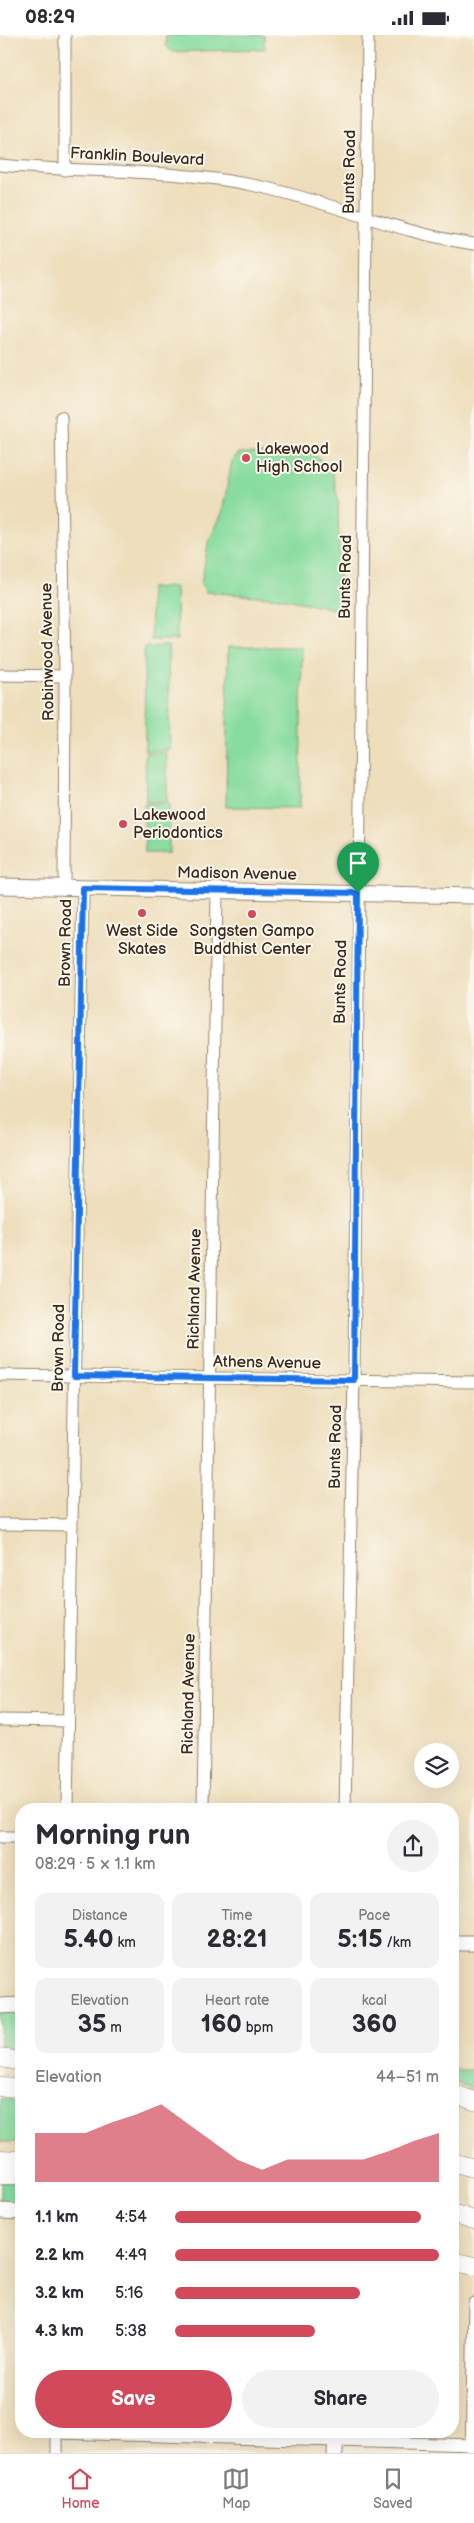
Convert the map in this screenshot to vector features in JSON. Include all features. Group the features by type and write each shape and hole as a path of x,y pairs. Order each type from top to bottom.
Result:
{"highway":[{"path":"0,2058 15,2060"},
{"path":"0,2087 15,2088"},
{"path":"459,2096 474,2101"},
{"path":"0,2159 15,2160"},
{"path":"459,2164 474,2169"},
{"path":"0,2175 15,2175"},
{"path":"459,2215 474,2220"},
{"path":"459,2263 474,2266"}],"main road":[{"name":"Madison Avenue","path":"0,886 474,896"},
{"path":"459,1943 474,1943"},
{"path":"0,2005 15,2005"},
{"path":"0,2211 15,2212"}],"street":[{"path":"65,35 65,170"},
{"name":"Bunts Road","path":"345,1803 354,1380 368,35"},
{"name":"Franklin Boulevard","path":"0,165 65,170 152,171 217,178 259,186 436,237 474,244"},
{"name":"Robinwood Avenue","path":"60,417 65,676 64,887"},
{"path":"0,675 65,676"},
{"name":"Brown Road","path":"67,1803 83,888"},
{"name":"Richland Avenue","path":"203,1803 217,891"},
{"name":"Athens Avenue","path":"0,1375 474,1382"},
{"path":"0,1524 72,1525"},
{"path":"0,1720 68,1721"},
{"path":"0,1837 15,1837"},
{"path":"224,2438 472,2448 474,2303"},
{"path":"57,2438 57,2453"}],"green space":[{"path":"166,35 264,35 265,49 172,52 166,46"},
{"path":"239,453 312,453 331,468 338,499 340,610 281,598 206,592 201,584 208,544 222,513 232,461"},
{"path":"176,587 177,640 151,640 150,588"},
{"path":"168,646 170,750 145,751 144,647"},
{"path":"228,647 302,647 300,808 226,807"},
{"path":"145,753 167,753 167,802 146,802"},
{"path":"144,804 169,804 169,853 145,853"},
{"path":"15,2011 15,2056 0,2053 0,2012"},
{"path":"459,2070 474,2070 474,2089 459,2084"},
{"path":"0,2099 15,2100 15,2142 0,2142"},
{"path":"0,2182 15,2182 15,2206 0,2205"}],"place":[{"name":"Lakewood High School","path":"246,458"},
{"name":"Lakewood Periodontics","path":"123,824"},
{"name":"West Side Skates","path":"142,913"},
{"name":"Songsten Gampo Buddhist Center","path":"252,914"}],"route":[{"path":"83,888 358,893 354,1380 74,1376 83,888"}]}
